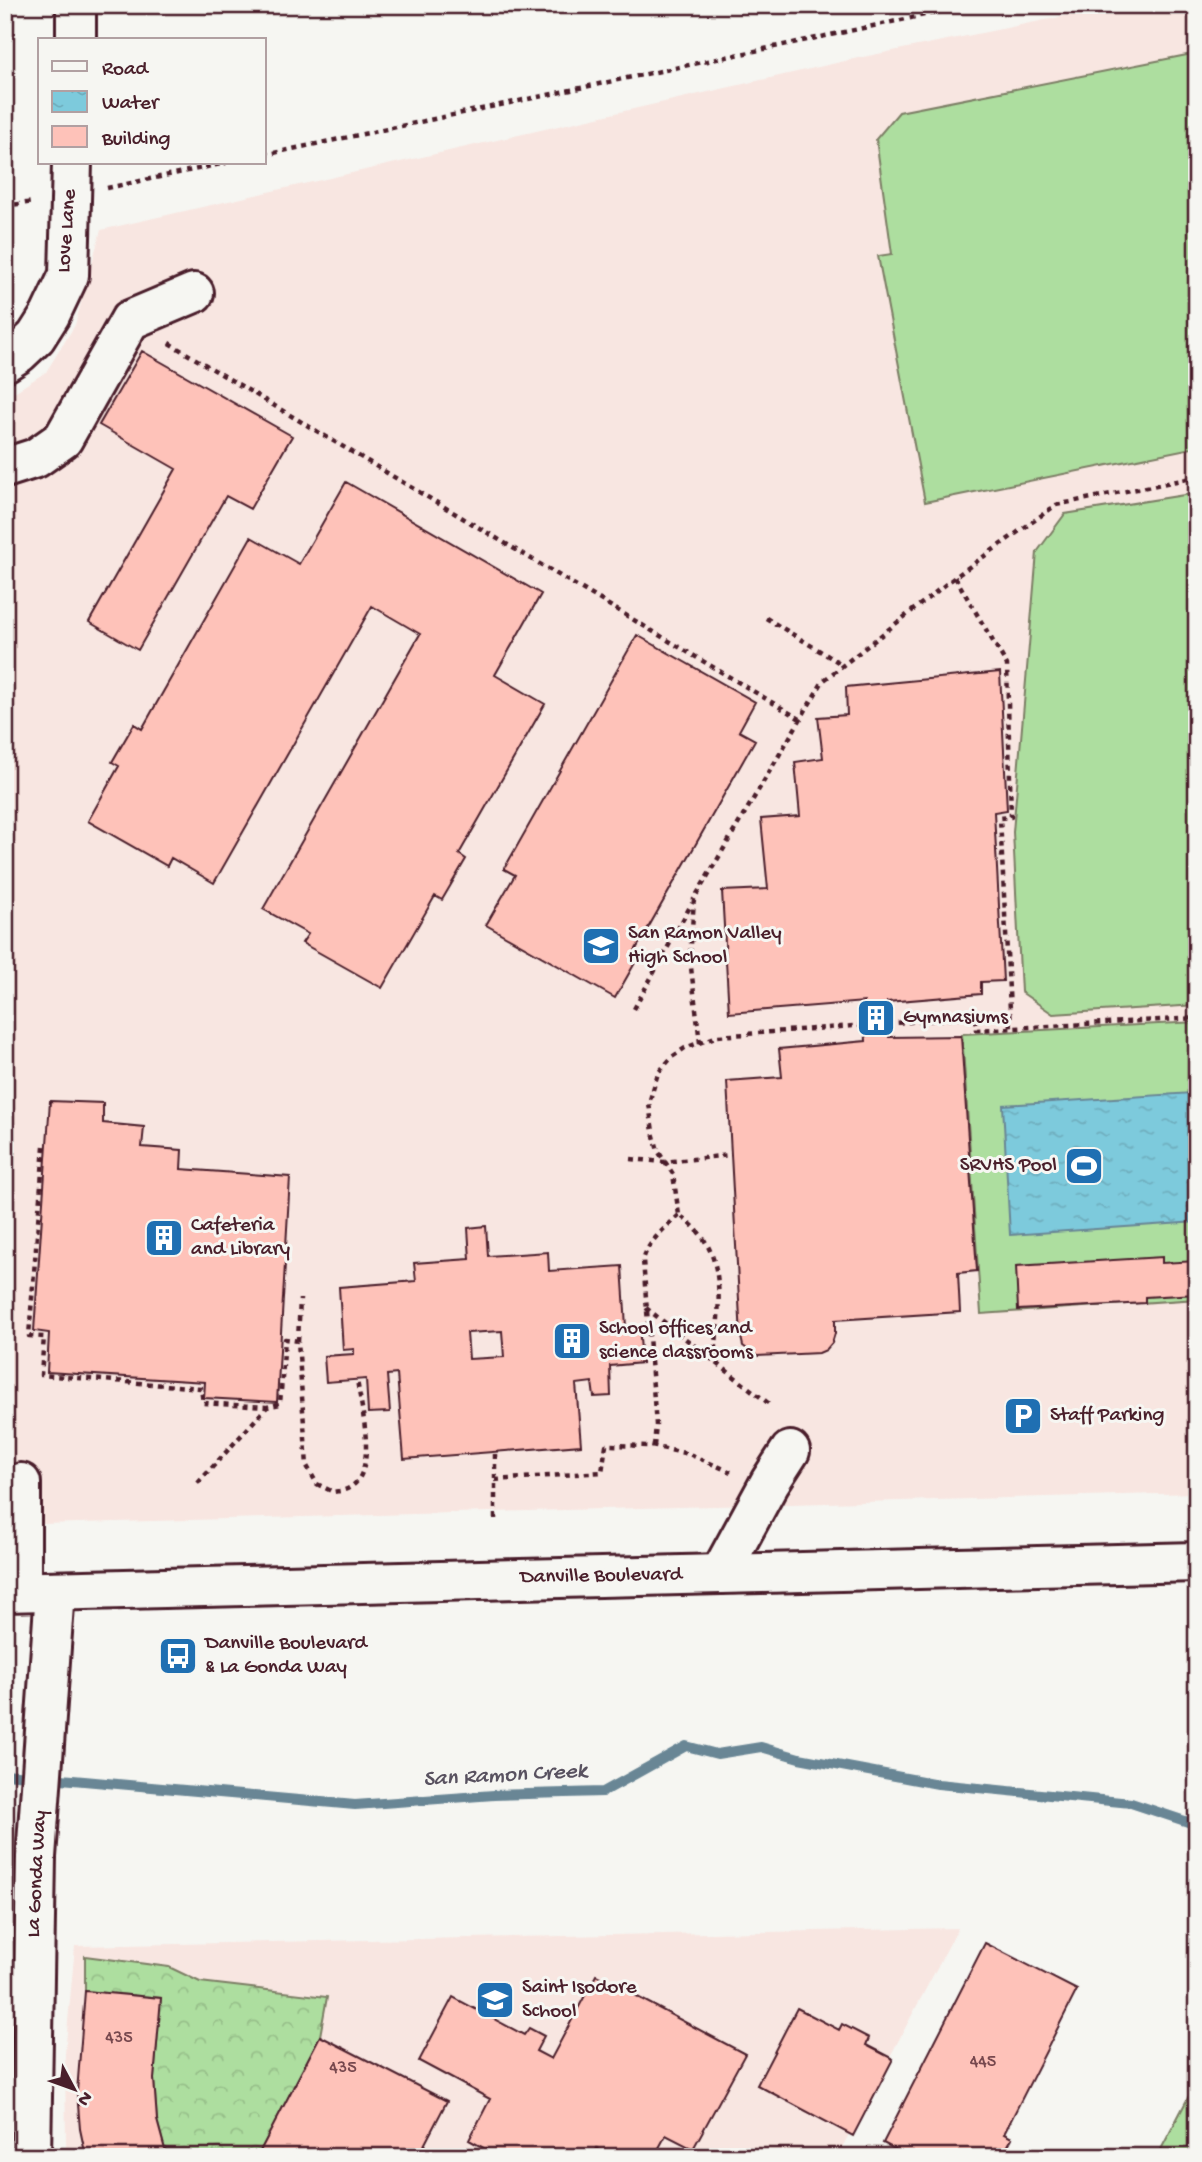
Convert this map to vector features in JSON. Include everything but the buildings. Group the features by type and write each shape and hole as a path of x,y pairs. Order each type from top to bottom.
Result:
{"main road":[{"path":"76,5 76,38"},
{"name":"Love Lane","path":"5,362 36,337 69,275 72,179"},
{"path":"5,468 36,458 63,439 130,320 194,293"},
{"path":"720,1574 790,1451"},
{"name":"La Gonda Way","path":"20,1483 27,1591 48,1714 19,2042 32,2157"},
{"name":"Danville Boulevard","path":"27,1591 1197,1562"}],"path":[{"path":"266,155 972,5"},
{"path":"5,206 72,179 216,164"},
{"path":"130,320 800,719"},
{"path":"634,1009 694,899 822,681 955,577 1056,505 1197,478"},
{"path":"955,577 1007,664 1012,817 1000,818 1012,1029"},
{"path":"766,618 843,665"},
{"path":"694,899 690,959 700,1043"},
{"path":"715,1360 719,1284 712,1250 694,1225 679,1215 673,1174 658,1151 653,1132 649,1103 658,1073 672,1057 685,1048 718,1036 976,1017 977,1030 1197,1018"},
{"path":"44,1146 29,1336 44,1337 41,1375 201,1388 203,1403 267,1407 280,1404 285,1339 298,1341"},
{"path":"631,1159 664,1162 731,1155"},
{"path":"654,1447 656,1425 643,1273 646,1251 679,1215"},
{"path":"300,1299 298,1341 307,1466 317,1483 333,1492 349,1488 362,1475 367,1454 357,1380"},
{"path":"646,1307 772,1406"},
{"path":"198,1483 267,1407"},
{"path":"495,1480 602,1472 606,1446 654,1447 689,1454 731,1472"},
{"path":"495,1452 495,1519"}],"shaded area":[{"name":"San Ramon Valley High School","path":"1119,5 1197,5 1197,1493 5,1525 5,398 46,372 75,325 101,230 858,58"},
{"name":"Saint Isodore School","path":"958,1928 837,2157 70,2157 66,2148 65,2054 75,1946"}],"green space":[{"path":"1197,53 1197,447 925,502 878,256 892,254 876,139 899,112"},
{"path":"1197,493 1197,1005 1053,1014 1021,992 1013,832 1037,552 1065,514"},
{"name":"SRVHS Pool","path":"1197,1022 1197,1299 981,1314 962,1034"},
{"path":"85,1956 169,1967 200,1982 327,1997 320,2036 257,2157 167,2157 157,2120 154,2079 161,1998 85,1991"},
{"path":"1190,2094 1197,2098 1197,2157 1157,2157"}],"water":[{"path":"1192,1093 1197,1222 1010,1235 1003,1105"}],"waterway":[{"name":"San Ramon Creek","path":"5,1774 355,1805 494,1795 603,1792 686,1746 717,1754 761,1747 799,1758 938,1784 1131,1803 1197,1825"}],"place":[{"name":"San Ramon Valley High School","path":"601,946"},
{"name":"Gymnasiums","path":"876,1018"},
{"name":"SRVHS Pool","path":"1084,1166"},
{"name":"Cafeteria and Library","path":"164,1238"},
{"name":"School offices and science classrooms","path":"572,1341"},
{"name":"Staff Parking","path":"1023,1416"},
{"name":"Danville Boulevard & La Gonda Way","path":"178,1656"},
{"name":"Saint Isodore School","path":"495,2000"}]}
